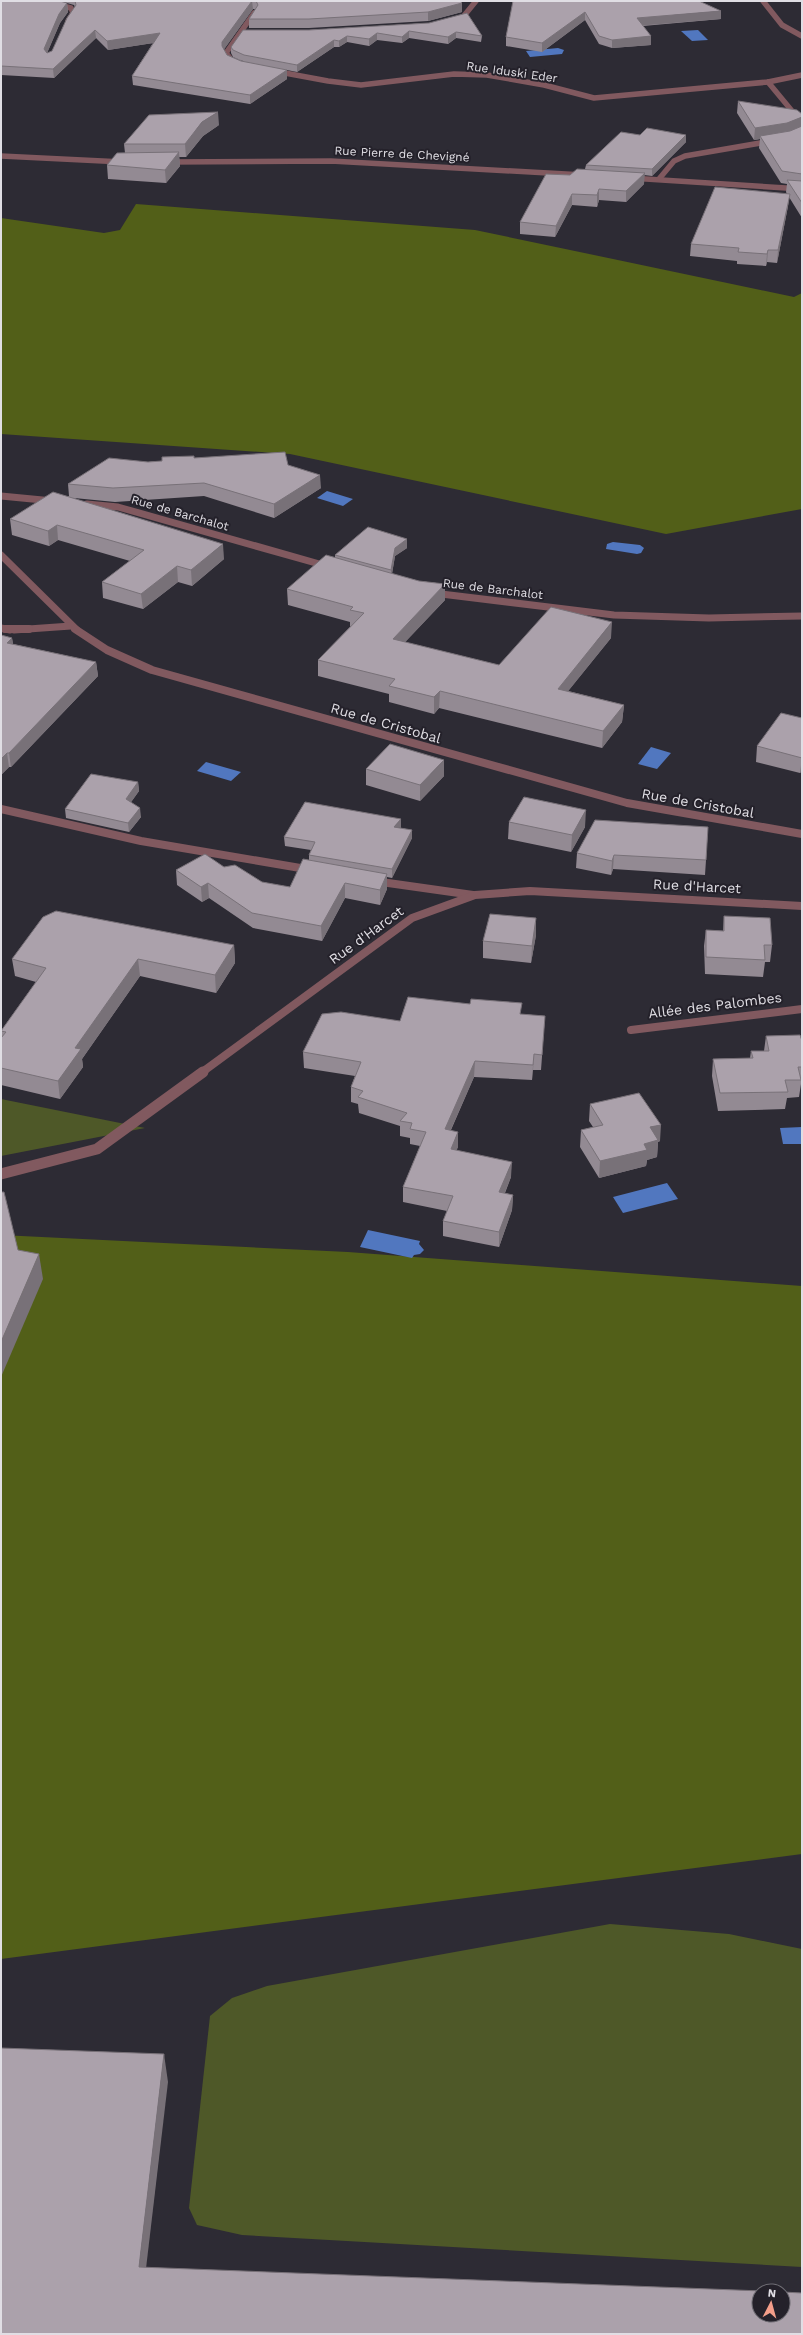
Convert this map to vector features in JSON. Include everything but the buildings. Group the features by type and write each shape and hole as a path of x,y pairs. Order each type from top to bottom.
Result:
{"street":[{"path":"448,21 463,17 476,1"},
{"path":"763,1 782,24 802,36"},
{"path":"46,3 71,8 74,13 64,25"},
{"path":"237,63 230,60 226,53 254,13"},
{"path":"241,32 249,32"},
{"name":"Rue Iduski Eder","path":"266,70 360,85 380,84 455,74 473,74 569,90 594,98 768,82 802,74"},
{"path":"768,82 802,123"},
{"path":"659,179 674,161 685,156 780,140"},
{"path":"1,156 130,162"},
{"name":"Rue Pierre de Chevigné","path":"161,162 331,161 588,175"},
{"path":"619,177 802,189"},
{"path":"1,496 63,502"},
{"name":"Rue de Barchalot","path":"79,504 118,507 337,569"},
{"name":"Rue de Cristobal","path":"1,555 19,571 71,626 107,650 152,670 627,804 802,834"},
{"name":"Rue de Barchalot","path":"428,593 614,615 709,618 802,616"},
{"path":"1,628 11,630 71,626"},
{"path":"1,809 141,841 319,872"},
{"path":"365,879 475,895"},
{"name":"Rue d'Harcet","path":"1,1174 97,1149 412,918 475,895 530,891 802,906"},
{"name":"Allée des Palombes","path":"631,1030 802,1009"}],"green space":[{"path":"136,204 475,230 794,297 802,293 802,509 666,534 290,454 1,434 1,218 104,233 120,230"},
{"path":"1,1099 145,1128 1,1156"},
{"path":"1,1235 348,1252 802,1286 802,1854 1,1959"},
{"path":"610,1924 729,1934 802,1949 802,2267 242,2235 197,2225 189,2208 210,2016 232,1998 267,1986"}],"water":[{"path":"698,30 708,40 692,41 681,31"},
{"path":"558,48 564,50 562,54 530,57 526,51"},
{"path":"327,491 353,499 343,506 317,498"},
{"path":"613,542 640,545 644,548 641,553 637,554 606,549 607,544"},
{"path":"651,747 671,753 657,769 638,764"},
{"path":"206,762 241,772 231,781 197,771"},
{"path":"802,1127 802,1144 783,1144 780,1128"},
{"path":"667,1183 678,1199 623,1213 613,1197"},
{"path":"368,1230 420,1241 419,1244 424,1250 420,1254 414,1255 412,1258 360,1247"}]}
